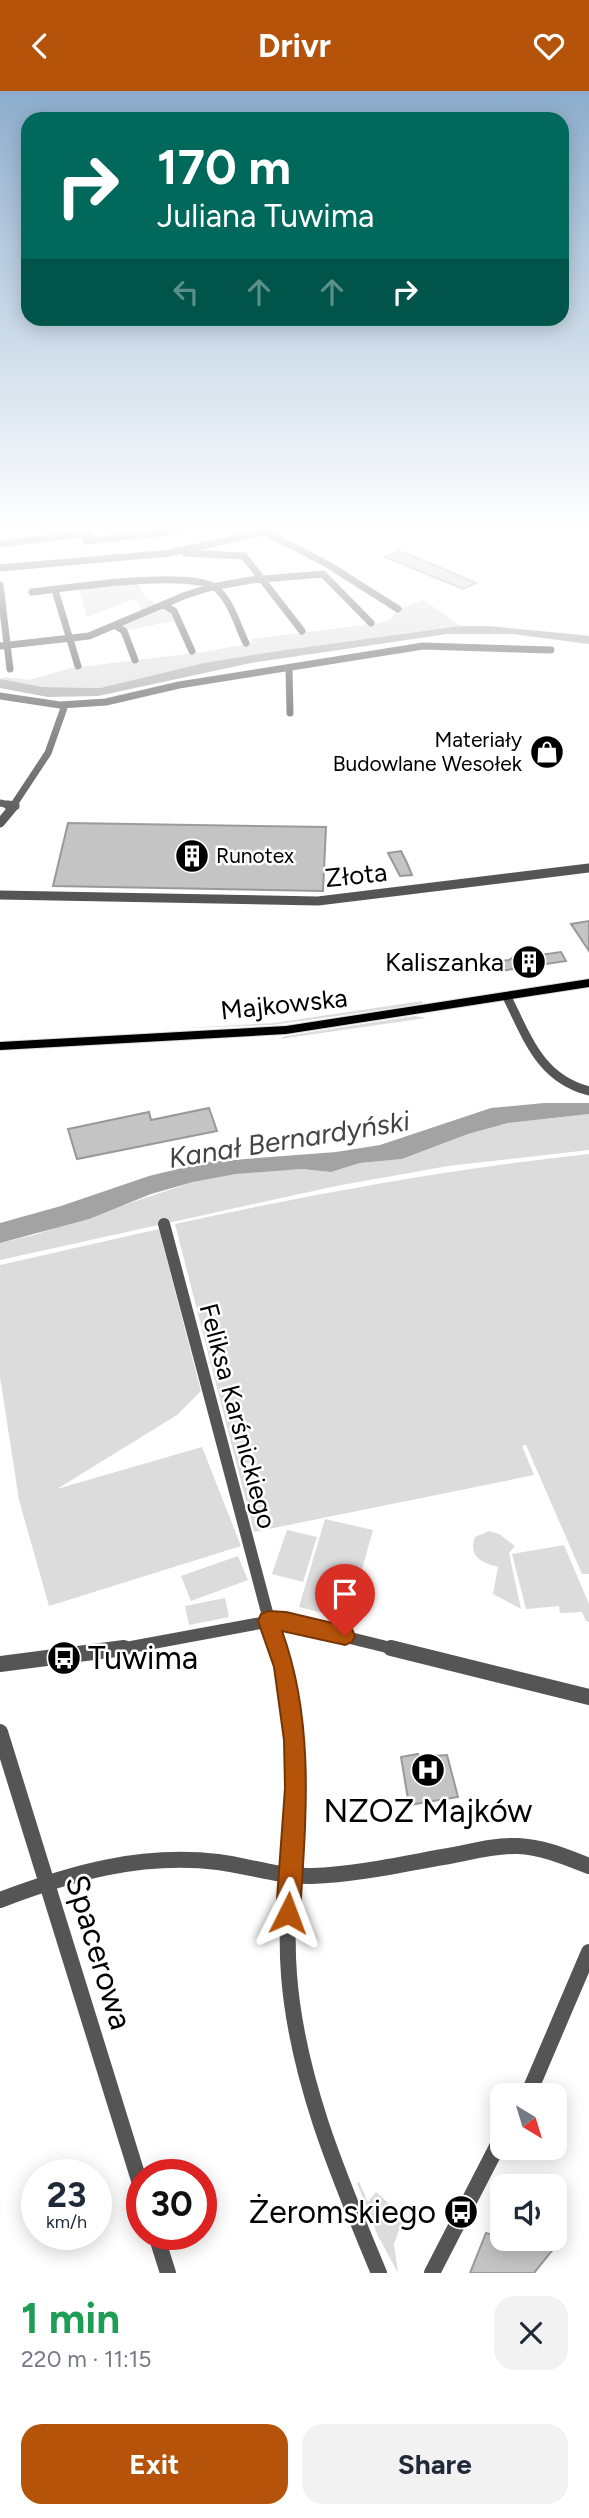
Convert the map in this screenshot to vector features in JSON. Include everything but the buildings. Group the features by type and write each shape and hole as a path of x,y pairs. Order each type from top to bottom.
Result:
{"main road":[{"name":"Majkowska","path":"0,1047 273,1031 589,985"}],"street":[{"path":"3,627 10,669"},
{"path":"65,627 78,666"},
{"path":"4,646 69,640 113,627"},
{"path":"117,627 124,632 135,660"},
{"path":"181,627 192,651"},
{"path":"236,627 246,643"},
{"path":"299,627 302,631"},
{"path":"0,696 65,705 106,702 179,685 289,668 362,653 424,646 551,650"},
{"path":"289,668 290,713"},
{"path":"0,823 15,806 44,758 65,705"},
{"path":"0,803 15,806"},
{"path":"0,832 16,815 15,806"},
{"name":"Złota","path":"0,895 318,901 589,867"},
{"path":"507,997 543,1066 563,1084 589,1091"},
{"name":"Feliksa Karśnickiego","path":"164,1224 268,1621 285,1667 294,1740 296,1788 287,1932 289,1976 298,2041 312,2095 340,2178 379,2273"},
{"path":"0,1664 105,1652 268,1621 297,1624 589,1697"},
{"name":"Spacerowa","path":"0,1732 132,2159"},
{"path":"0,1900 86,1868 150,1860 185,1859 290,1874 328,1874 516,1846 545,1850 589,1866"},
{"path":"533,2083 589,1952"},
{"path":"432,2273 490,2160"},
{"path":"161,2250 168,2273"}],"shaded area":[{"path":"124,627 144,627 127,630"},
{"path":"349,627 454,627 204,663 100,688 43,687 0,679 5,677 29,680 71,668 203,652 252,643 252,639"},
{"path":"454,627 497,627 589,636 589,644 512,634 447,634 251,663 98,696 48,697 0,688 0,679 43,687 100,688 204,663"},
{"path":"422,1001 423,1004 272,1025 183,1028 274,1023"},
{"path":"415,1016 426,1018 280,1039 285,1036"},
{"path":"544,1103 589,1103 589,1114 508,1123 468,1134 402,1159 360,1163 331,1172 302,1169 236,1174 193,1182 151,1194 89,1219 0,1243 0,1223 61,1206 149,1176 207,1162 336,1152 380,1145 491,1108"},
{"path":"589,1114 589,1150 448,1166 336,1186 0,1260 0,1243 34,1235 193,1182 236,1174 302,1169 331,1172 360,1163 402,1159 468,1134 508,1123"},
{"path":"589,1154 589,1574 582,1574 526,1445 522,1446 534,1475 254,1532 175,1224 381,1183"},
{"path":"159,1229 201,1391 177,1415 57,1489 202,1447 241,1546 49,1606 19,1500 0,1377 0,1265"},
{"path":"325,1519 373,1530 348,1619 299,1607"},
{"path":"287,1530 317,1537 303,1582 272,1574"},
{"path":"489,1531 499,1534 515,1546 509,1553 521,1609 493,1594 498,1567 482,1561 473,1550 475,1537"},
{"path":"564,1545 589,1604 589,1622 582,1612 560,1613 559,1606 526,1609 512,1554"},
{"path":"238,1556 248,1580 191,1601 181,1576"},
{"path":"225,1598 229,1617 189,1625 185,1606"},
{"path":"359,2182 368,2202 376,2192 404,2217 394,2244 398,2273 378,2236 357,2183"}],"place":[{"name":"Materiały Budowlane Wesołek","path":"547,752"},
{"name":"Runotex","path":"192,856"},
{"name":"Kaliszanka","path":"529,962"},
{"name":"Tuwima","path":"64,1658"},
{"name":"NZOZ Majków","path":"428,1770"},
{"name":"Żeromskiego","path":"461,2212"}],"route":[{"path":"288,1913 296,1788 294,1740 285,1667 268,1621 286,1622 345,1636"}],"water label":[{"name":"Kanał Bernardyński","path":"289,1139"}]}
